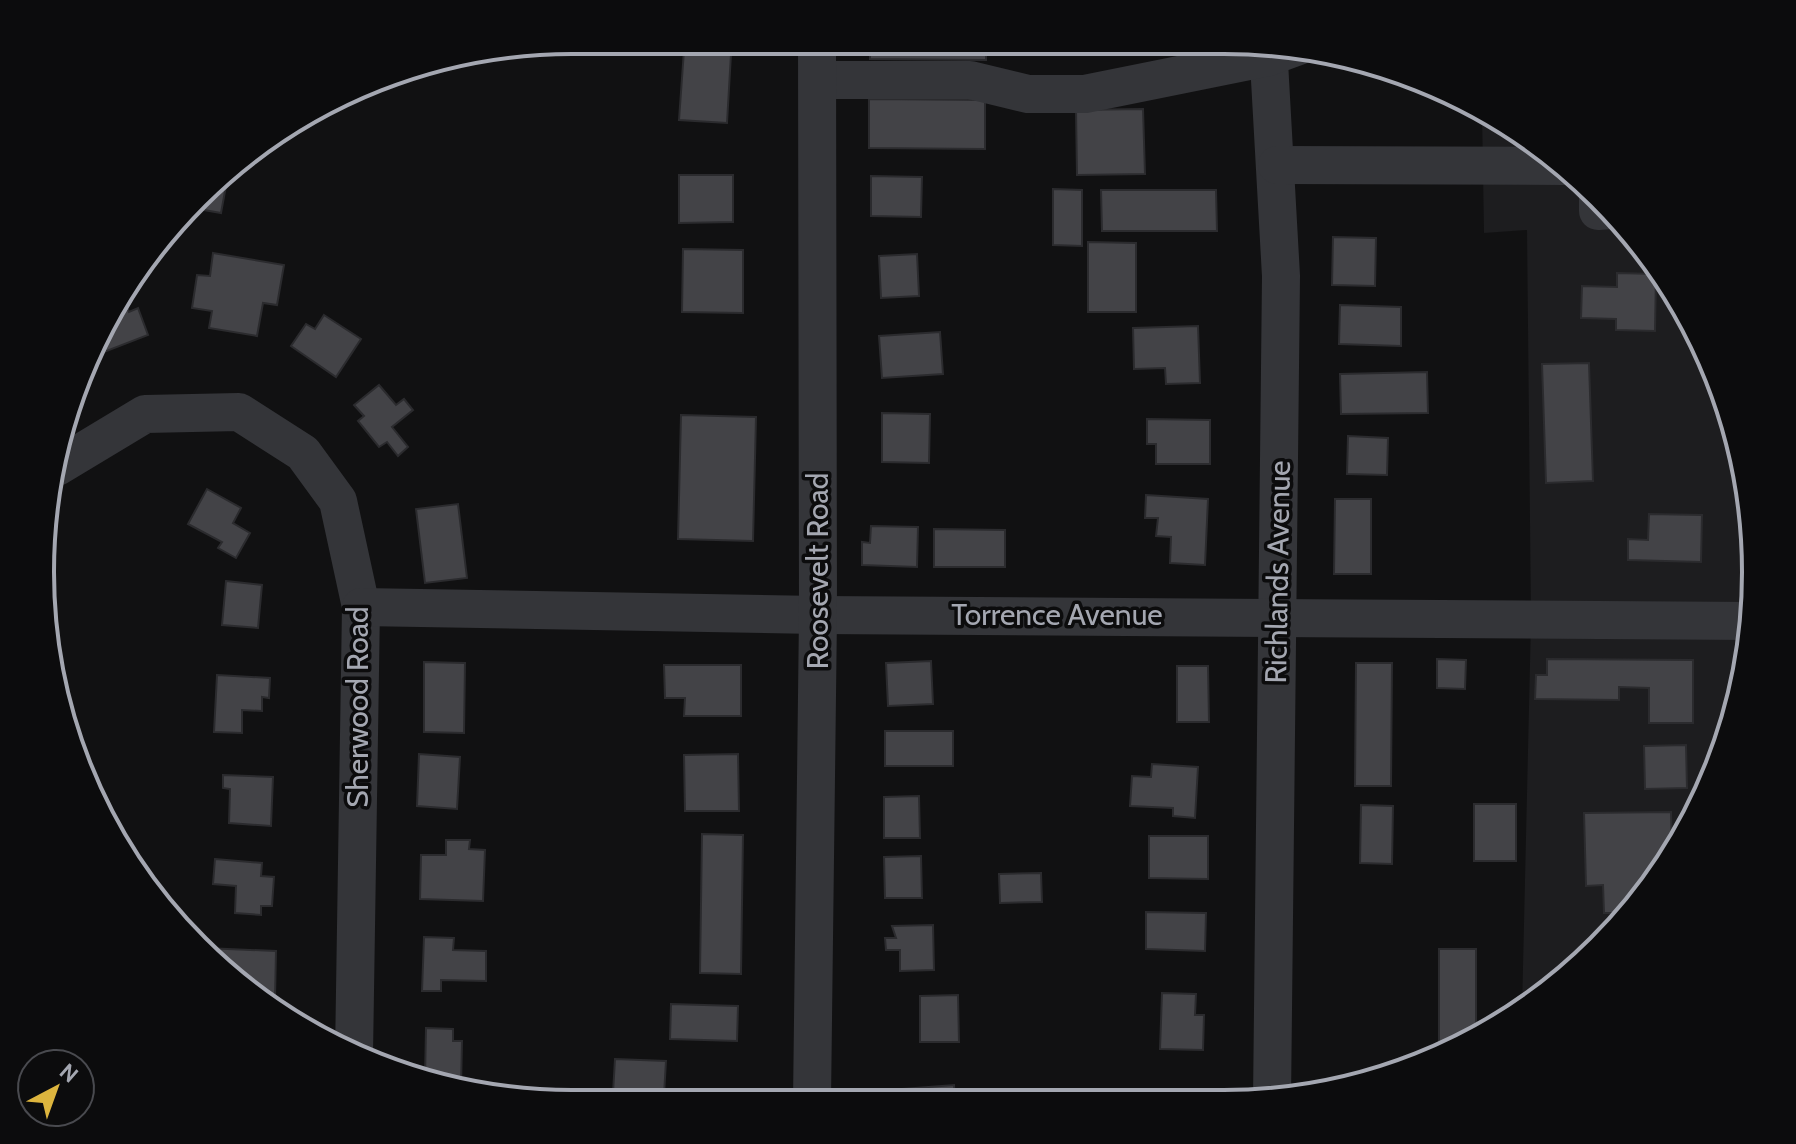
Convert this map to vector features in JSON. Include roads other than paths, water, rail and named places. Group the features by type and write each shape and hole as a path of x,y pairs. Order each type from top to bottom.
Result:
{"street":[{"name":"Roosevelt Road","path":"812,1090 818,615 817,54"},
{"path":"818,80 970,80 1028,94 1085,94 1254,55"},
{"name":"Richlands Avenue","path":"1272,1088 1281,276 1277,165 1279,57"},
{"path":"1277,165 1545,166"},
{"name":"Sherwood Road","path":"66,461 145,414 239,412 303,453 338,501 361,607 354,1042"},
{"name":"Torrence Avenue","path":"361,607 818,615 1277,615 1740,621"}]}
